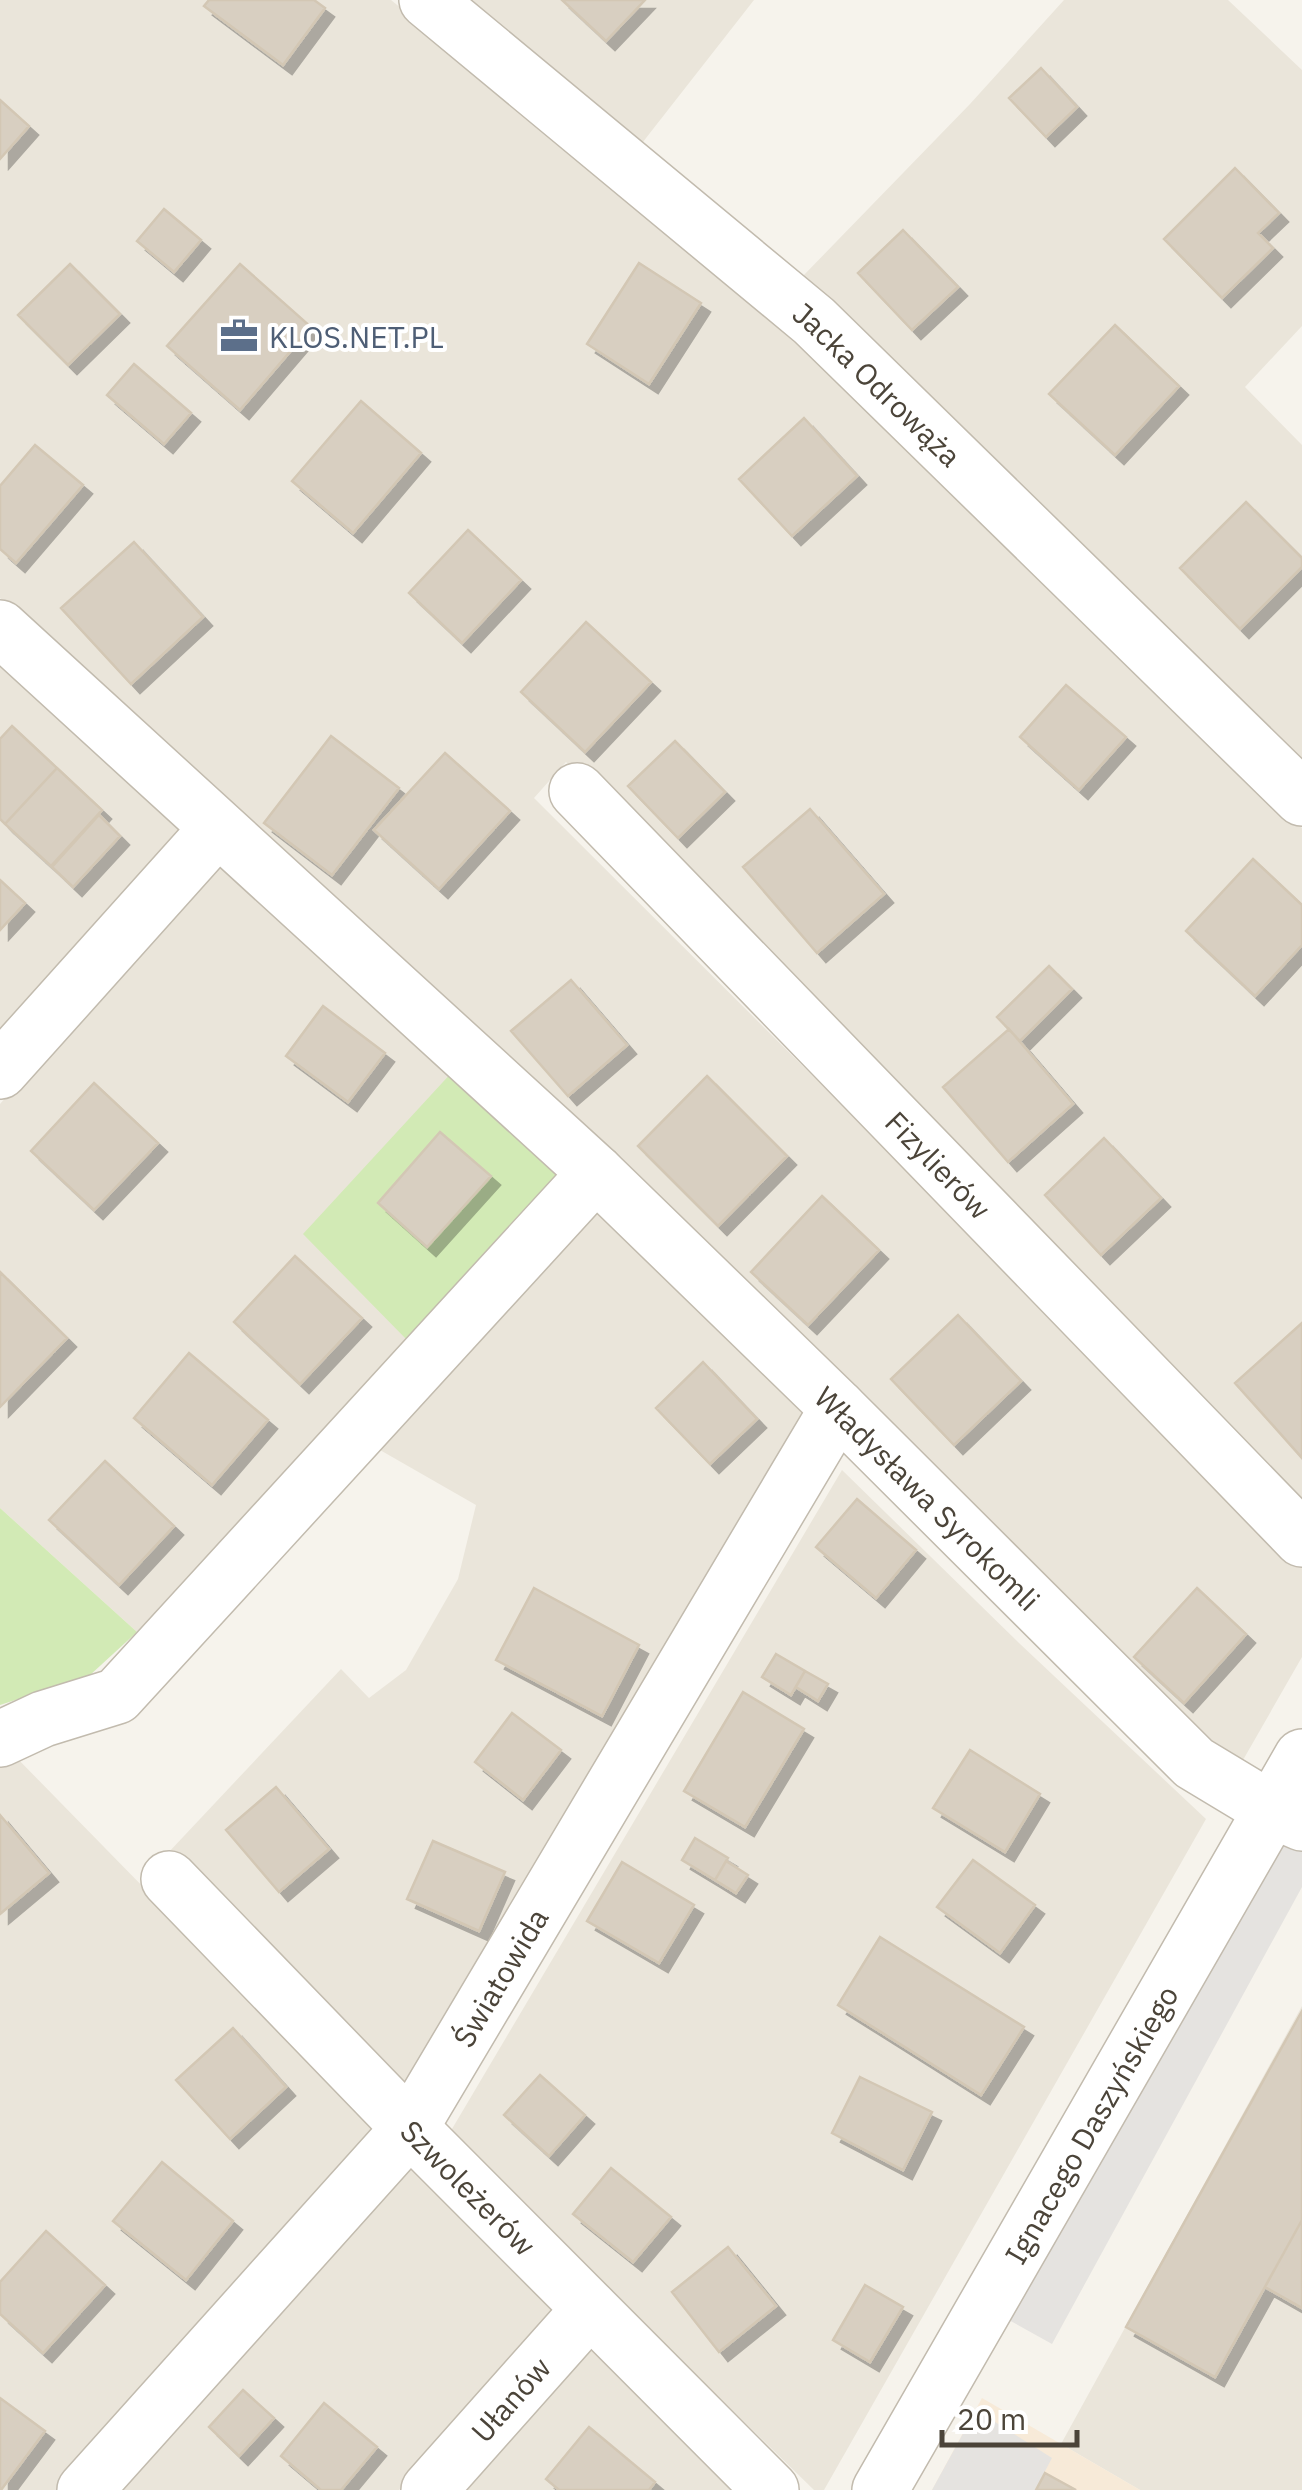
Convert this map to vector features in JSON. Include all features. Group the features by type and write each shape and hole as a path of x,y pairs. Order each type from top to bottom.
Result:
{"street":[{"name":"Jacka Odrowąża","path":"427,0 814,320 1302,798"},
{"name":"Władysława Syrokomli","path":"0,628 596,1173 1194,1763 1287,1816"},
{"name":"Fizylierów","path":"577,791 1302,1539"},
{"path":"0,1072 217,829"},
{"path":"22,1729 117,1696 596,1173"},
{"name":"Światowida","path":"85,2490 410,2128 838,1408"},
{"name":"Ignacego Daszyńskiego","path":"880,2490 1287,1816 1302,1757"},
{"name":"Szwoleżerów","path":"169,1879 410,2128 771,2490"},
{"name":"Ułanów","path":"430,2490 590,2309"}],"shaded area":[{"path":"0,0 391,0 802,335 1302,828 1302,1511 566,762 534,798 1302,1564 1302,1657 1239,1767 1164,1708 0,598"},
{"path":"460,0 754,0 639,147"},
{"path":"1064,0 1228,0 1302,70 1302,326 1245,387 1302,445 1302,764 803,276 970,104"},
{"path":"0,667 187,830 0,1039"},
{"path":"217,858 454,1070 409,1342 137,1632 0,1508 0,1104"},
{"path":"595,1203 809,1412 406,2091 168,1853 341,1669 369,1698 406,1670 458,1579 476,1505 373,1446"},
{"path":"842,1470 1206,1819 824,2490 814,2490 449,2134"},
{"path":"12,1753 378,2127 56,2490 0,2490 0,1760"},
{"path":"1290,1832 1302,1839 1302,1887 1052,2344 1007,2319"},
{"path":"1302,2006 1302,2490 1140,2490 1061,2444"},
{"path":"410,2166 559,2310 399,2490 120,2490"},
{"path":"587,2344 735,2490 460,2490"},
{"path":"982,2398 1140,2490 932,2490"},
{"path":"976,2410 1052,2458 1035,2490 932,2490"}],"green space":[{"path":"454,1070 567,1175 409,1342 303,1234"},
{"path":"0,1508 137,1632 89,1676 0,1705"}],"building":[{"path":"209,0 314,0 325,8 283,65 204,6"},
{"path":"562,0 645,0 606,41"},
{"path":"1041,68 1077,107 1046,137 1009,98"},
{"path":"0,100 29,126 0,159"},
{"path":"1235,168 1279,213 1258,233 1273,248 1222,298 1164,239"},
{"path":"164,209 201,240 174,272 137,241"},
{"path":"903,230 958,287 912,330 858,273"},
{"path":"639,263 701,303 649,384 587,344"},
{"path":"70,264 120,314 68,365 18,315"},
{"name":"KLOS.NET.PL","path":"240,264 311,327 240,410 167,346"},
{"path":"1115,325 1179,386 1115,455 1049,394"},
{"path":"134,364 191,413 164,444 107,395"},
{"path":"361,401 421,453 353,533 292,481"},
{"path":"804,418 857,476 792,536 739,479"},
{"path":"35,445 83,485 16,563 0,549 0,486"},
{"path":"1246,502 1302,558 1302,567 1240,629 1180,568"},
{"path":"468,530 521,580 462,643 409,593"},
{"path":"134,542 203,617 131,684 61,608"},
{"path":"586,622 651,682 585,752 521,692"},
{"path":"1066,685 1126,737 1079,790 1020,737"},
{"path":"12,726 57,768 5,824 0,819 0,739"},
{"path":"331,736 399,788 332,875 264,823"},
{"path":"675,741 725,792 678,838 628,786"},
{"path":"445,753 510,811 439,889 374,830"},
{"path":"57,768 102,810 51,866 5,824"},
{"path":"810,809 884,894 817,953 743,867"},
{"path":"99,815 120,836 73,887 52,867"},
{"path":"1253,859 1302,905 1302,945 1255,996 1186,931"},
{"path":"0,880 25,903 0,930"},
{"path":"1049,966 1072,989 1020,1041 997,1017"},
{"path":"571,980 627,1045 568,1096 511,1031"},
{"path":"323,1006 385,1053 348,1102 286,1056"},
{"path":"1009,1029 1073,1104 1008,1162 943,1087"},
{"path":"707,1076 787,1156 718,1226 638,1146"},
{"path":"94,1083 158,1143 94,1210 31,1151"},
{"path":"440,1132 491,1176 427,1247 378,1203"},
{"path":"1104,1138 1161,1198 1101,1255 1045,1195"},
{"path":"822,1196 879,1250 808,1325 751,1272"},
{"path":"295,1256 362,1318 300,1384 234,1322"},
{"path":"0,1272 67,1338 0,1407"},
{"path":"958,1315 1021,1381 954,1445 891,1379"},
{"path":"1302,1323 1302,1458 1235,1383"},
{"path":"189,1353 268,1420 212,1485 134,1418"},
{"path":"703,1362 757,1419 710,1464 656,1408"},
{"path":"105,1461 174,1526 119,1585 49,1520"},
{"path":"857,1499 916,1550 876,1598 816,1547"},
{"path":"534,1588 639,1645 602,1716 496,1660"},
{"path":"1197,1588 1246,1634 1184,1703 1134,1657"},
{"path":"776,1654 805,1671 791,1695 762,1677"},
{"path":"805,1671 828,1684 818,1701 796,1687"},
{"path":"743,1692 804,1729 745,1827 684,1791"},
{"path":"512,1713 561,1750 523,1800 475,1762"},
{"path":"970,1750 1040,1794 1005,1852 933,1808"},
{"path":"276,1787 329,1849 279,1892 226,1830"},
{"path":"0,1815 49,1873 0,1914"},
{"path":"695,1838 728,1858 715,1880 682,1860"},
{"path":"433,1841 505,1872 479,1931 407,1899"},
{"path":"973,1860 1035,1905 1000,1953 937,1907"},
{"path":"726,1861 748,1875 736,1893 715,1880"},
{"path":"622,1862 694,1905 659,1963 587,1921"},
{"path":"880,1937 1024,2027 981,2095 838,2005"},
{"path":"1302,2011 1302,2220 1215,2377 1126,2327"},
{"path":"233,2028 286,2087 230,2139 176,2080"},
{"path":"540,2075 585,2115 549,2156 504,2115"},
{"path":"860,2077 932,2112 903,2170 832,2133"},
{"path":"162,2162 233,2221 186,2280 113,2221"},
{"path":"611,2168 671,2217 633,2262 573,2214"},
{"path":"1302,2220 1302,2308 1265,2287"},
{"path":"46,2231 105,2285 43,2353 0,2314 0,2282"},
{"path":"728,2247 776,2306 719,2352 672,2292"},
{"path":"865,2285 903,2307 870,2362 833,2340"},
{"path":"243,2390 274,2418 239,2456 209,2427"},
{"path":"0,2398 45,2431 1,2490 0,2490"},
{"path":"324,2403 377,2447 341,2490 321,2490 281,2456"},
{"path":"589,2427 655,2482 649,2490 559,2490 546,2479"},
{"path":"1045,2473 1076,2490 1036,2490"}],"place":[{"name":"KLOS.NET.PL","path":"239,336"}]}
